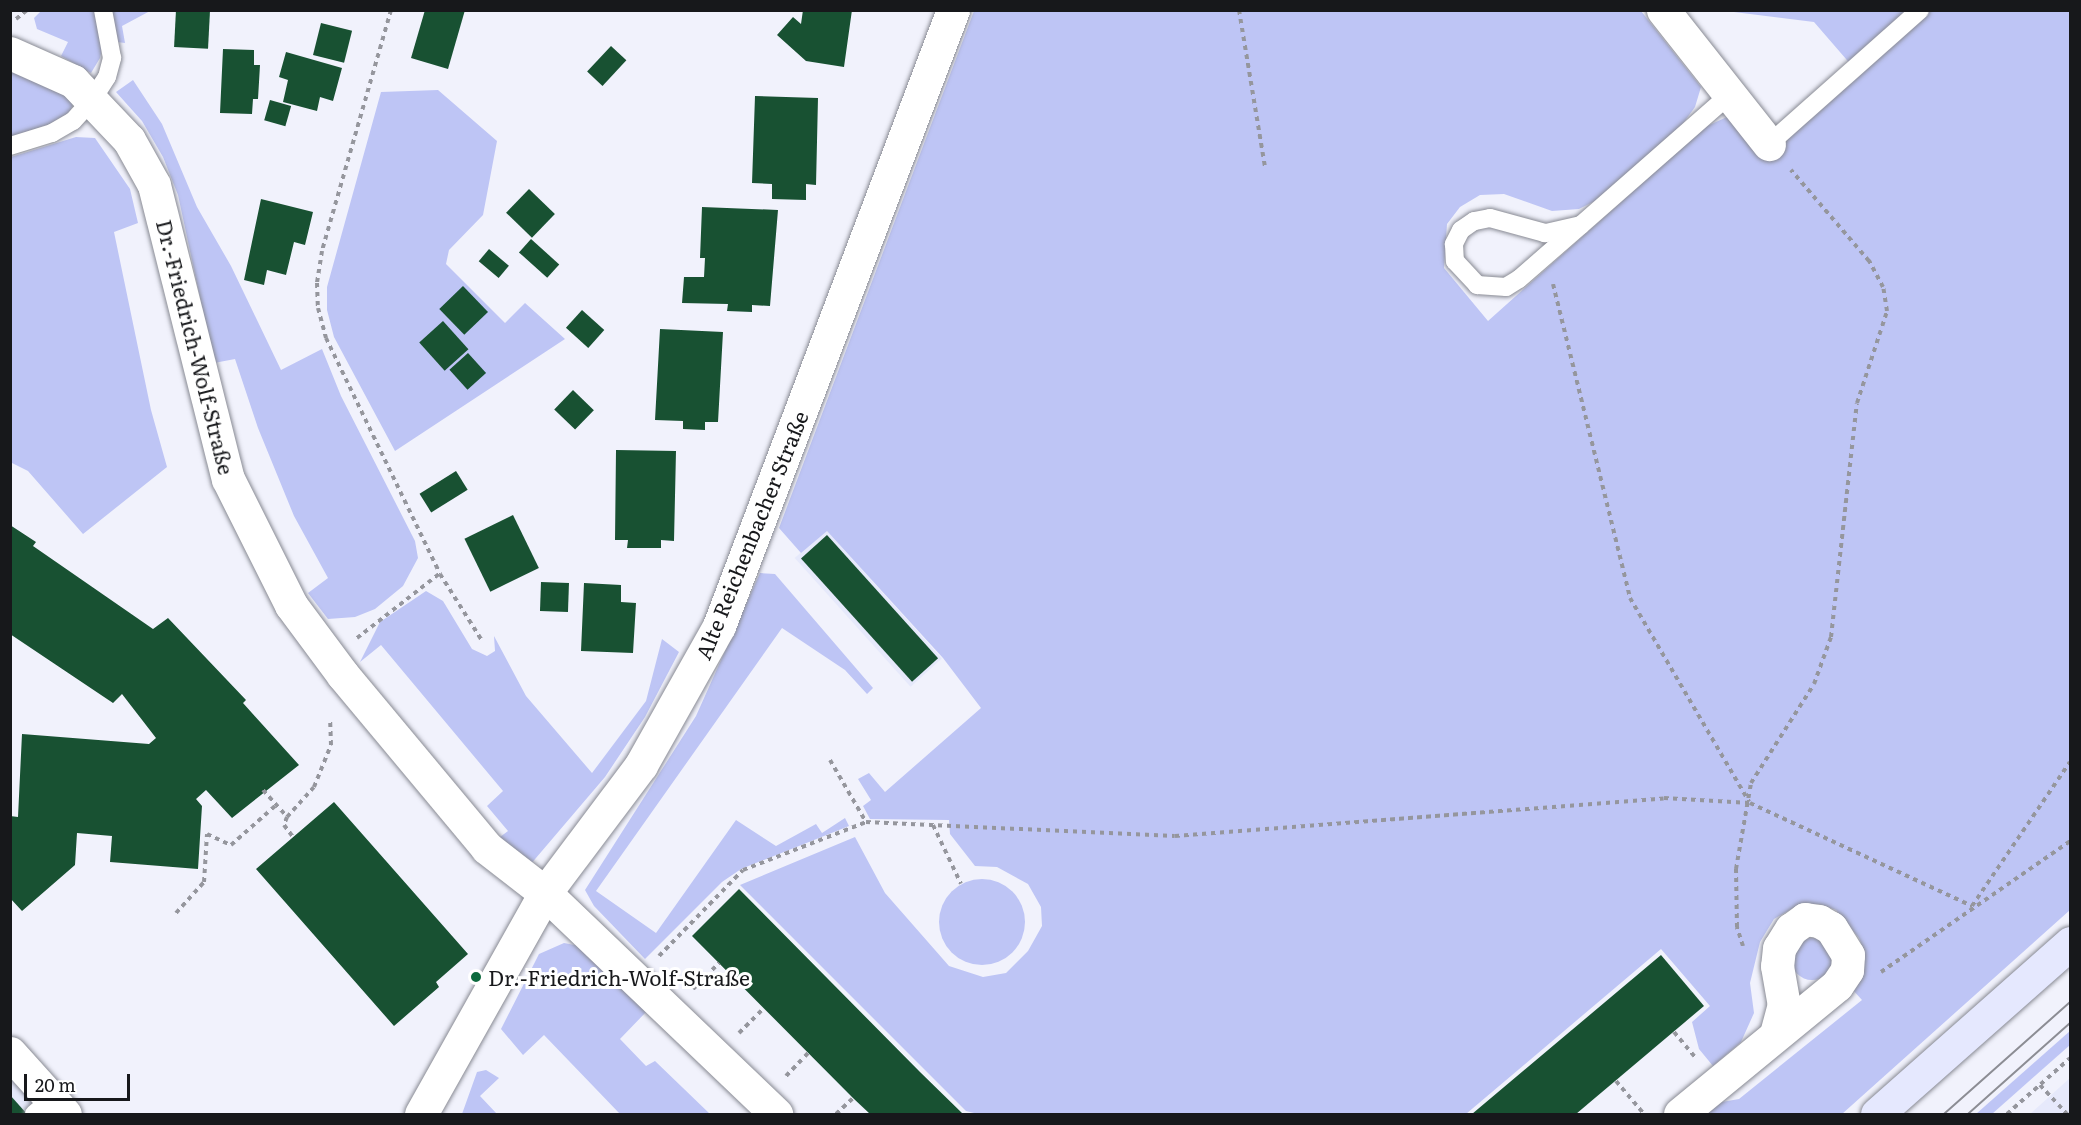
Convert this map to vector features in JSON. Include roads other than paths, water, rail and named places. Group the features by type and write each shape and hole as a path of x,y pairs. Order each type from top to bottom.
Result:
{"street":[{"name":"Alte Reichenbacher Straße","path":"421,1114 545,893 641,765 719,626 953,10"},
{"path":"1662,10 1728,96 1769,144"},
{"name":"Dr.-Friedrich-Wolf-Straße","path":"10,53 73,81 129,140 154,185 228,479 285,596 331,658 487,848 545,893 776,1114"},
{"path":"1877,1114 2070,943"},
{"path":"1680,1114 1777,1031"},
{"path":"10,1053 51,1109"}],"lane":[{"path":"10,146 52,133 73,121 92,100 107,77 112,58 103,10"},
{"path":"1769,144 1920,10"},
{"path":"1581,225 1545,233 1490,218 1474,221 1461,230 1454,244 1455,261 1464,276 1477,285 1493,289 1519,279 1546,256 1728,96"}],"tram line":[{"path":"1944,1114 2070,1002"},
{"path":"1968,1114 2070,1023"}],"place":[{"name":"Dr.-Friedrich-Wolf-Straße","path":"476,977"}]}
